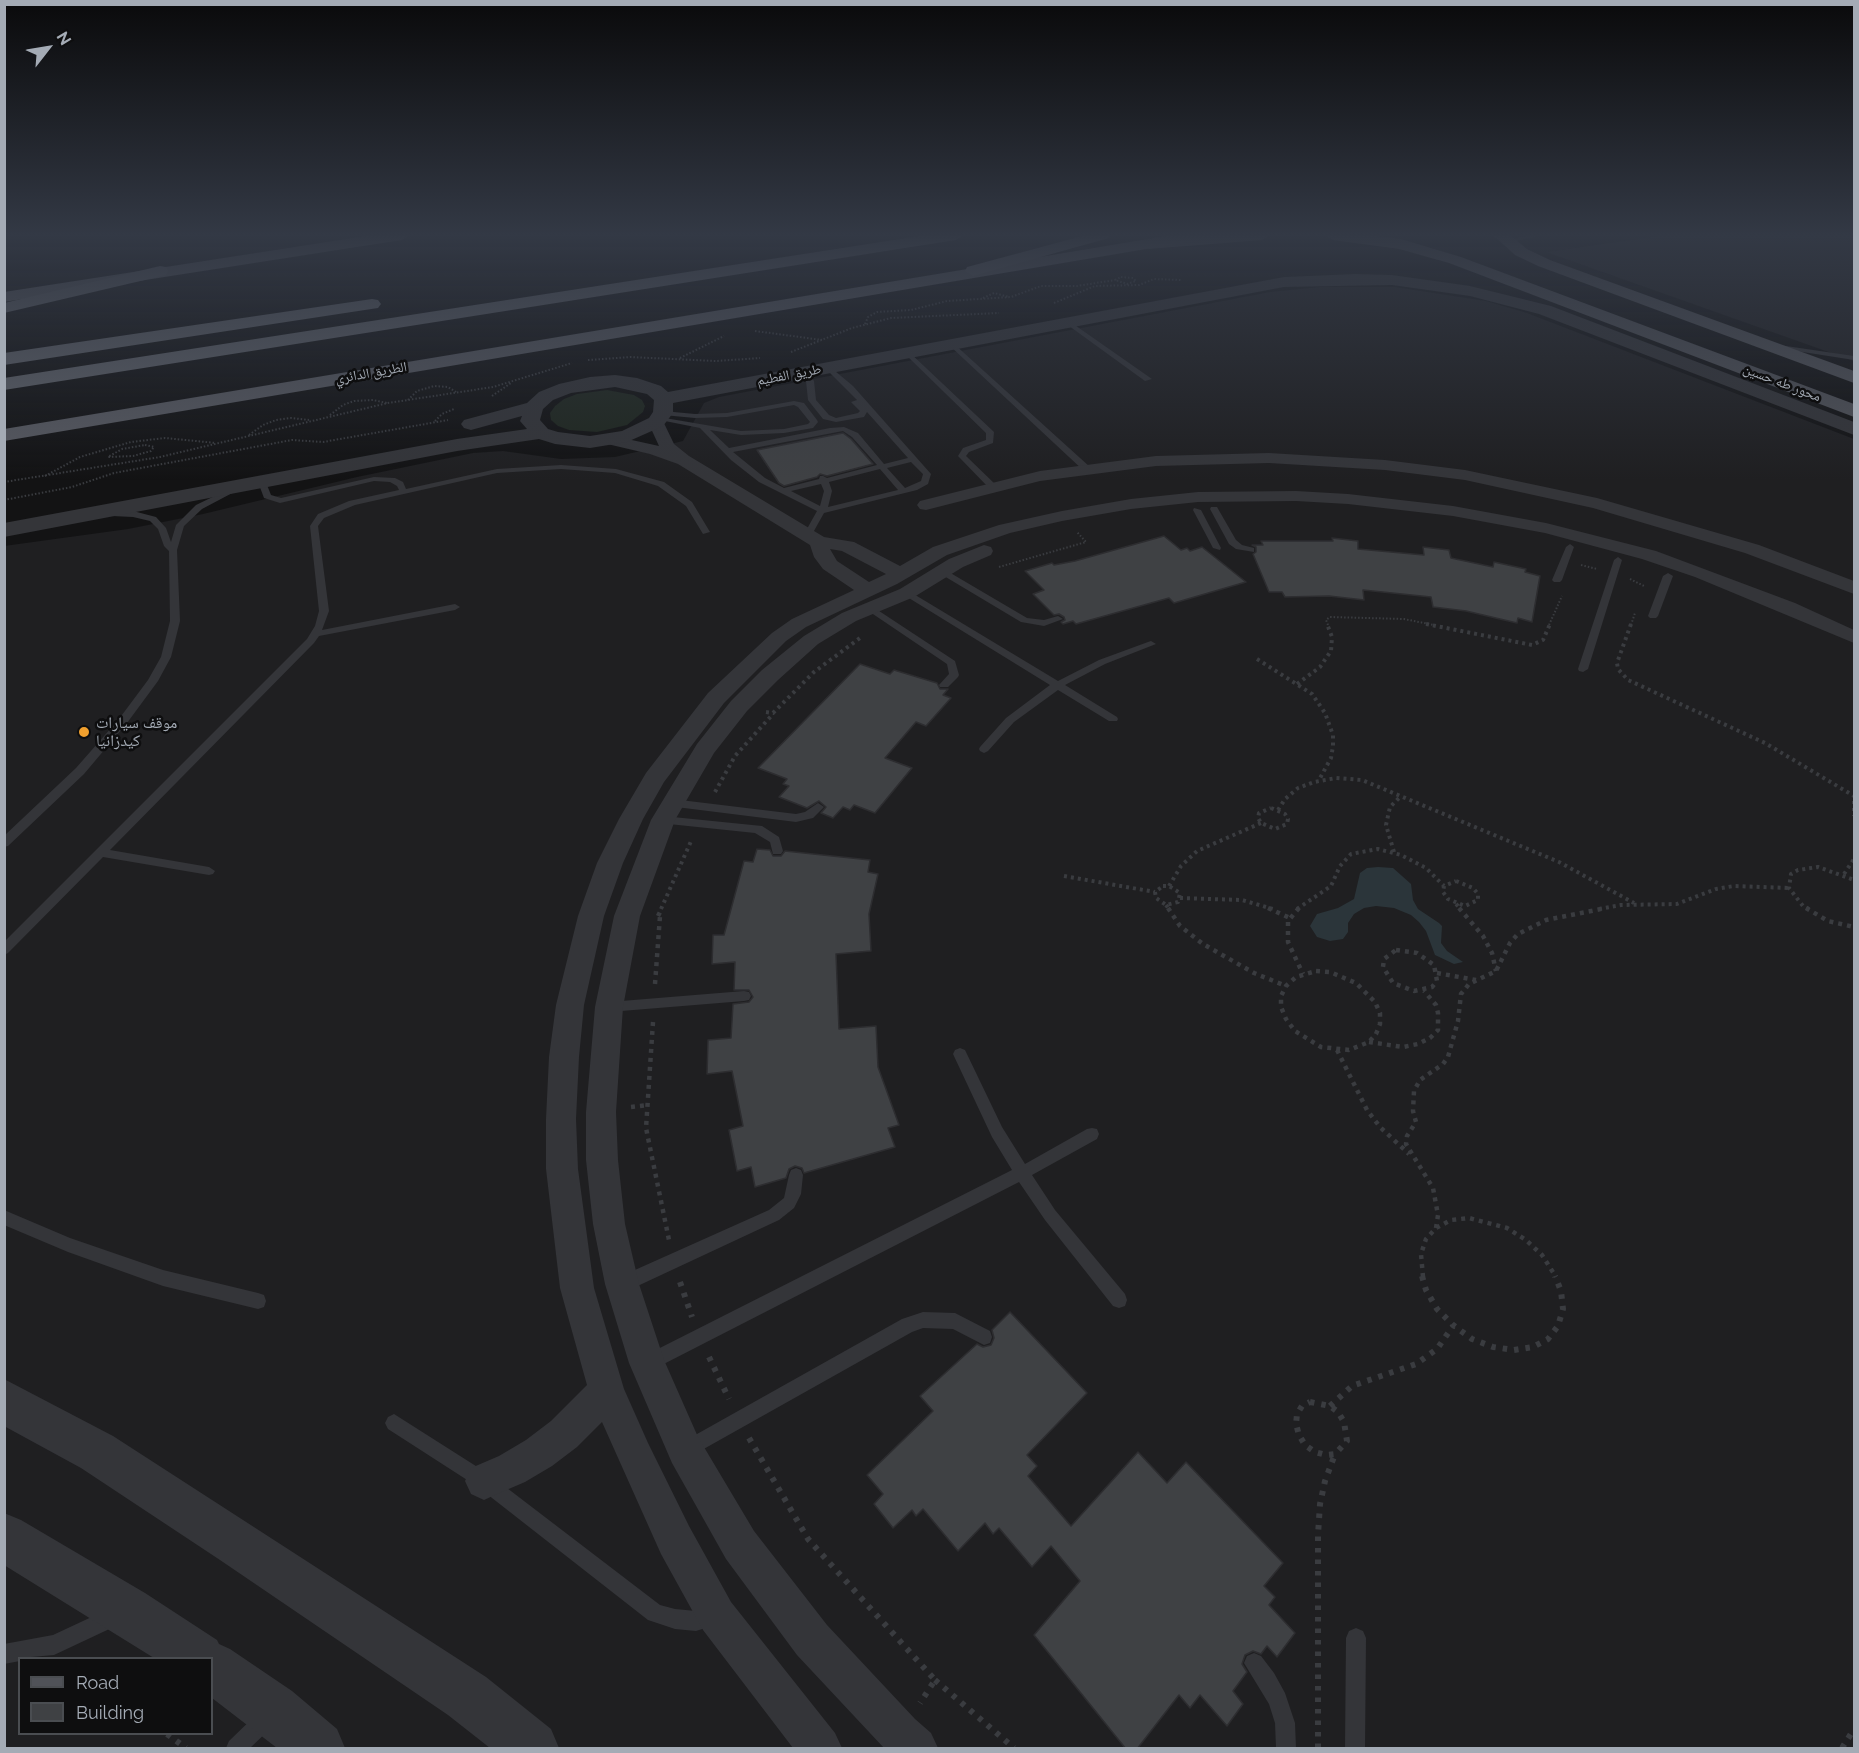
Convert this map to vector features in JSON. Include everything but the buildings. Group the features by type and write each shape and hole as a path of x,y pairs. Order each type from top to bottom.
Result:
{"highway":[{"path":"4,359 286,317"},
{"path":"4,384 433,317"},
{"name":"الطريق الدائري","path":"4,435 705,317"},
{"path":"4,450 346,391 421,376 534,346"}],"main road":[{"name":"محور طه حسين","path":"1623,317 1854,411"},
{"path":"1636,317 1854,399"},
{"path":"1646,317 1854,389"},
{"name":"محور طه حسين","path":"1691,317 1854,377"}],"street":[{"name":"طريق الفطيم","path":"541,433 571,441 609,440 635,432 661,413 804,372 1095,317"},
{"name":"طريق الفطيم","path":"1563,317 1854,429"},
{"path":"4,512 451,428 534,407 546,396 566,388 615,381 637,384 654,390 667,446 683,460 813,539 847,546 904,584"},
{"path":"534,407 530,421 541,433"},
{"path":"4,530 467,443 541,433"},
{"path":"609,440 655,450 683,460"},
{"path":"926,505 993,487 1087,469 1193,459 1269,458 1346,462 1435,471 1510,483 1586,500 1854,588"},
{"path":"943,518 1021,497 1120,480 1229,472 1336,475 1448,487 1546,505 1748,555 1854,606"},
{"path":"820,1749 717,1616 675,1540 607,1391 578,1288 562,1169 561,1119 564,1057 570,1005 580,956 610,863 631,819 654,779 739,706 795,652 869,599 904,584 942,572 1011,536 1062,516 1131,504 1198,498 1260,502"},
{"path":"904,584 940,551 1011,536 1121,518 1260,502 1348,499 1493,523 1649,555 1753,600 1854,638"},
{"path":"1493,523 1753,600 1854,652"},
{"path":"813,539 830,565 869,599"},
{"path":"692,747 639,879 627,916 609,1007 601,1112 602,1160 609,1224 622,1284 647,1363 685,1450 740,1545 812,1640 908,1741"},
{"path":"562,1169 602,1160"},
{"path":"484,1481 512,1469 539,1453 564,1434 607,1391"},
{"path":"4,1401 97,1452 237,1543 467,1696 532,1749"},
{"path":"4,1537 127,1611 196,1657"},
{"path":"213,1668 273,1710 318,1749"}],"lane":[{"path":"1067,322 1148,379"},
{"path":"951,344 1087,469"},
{"path":"1770,346 1854,358"},
{"path":"906,352 990,432 990,441 966,450 962,456 993,487"},
{"path":"703,427 727,451 762,480 823,512 920,486 927,478 927,474 850,388 827,367"},
{"path":"804,372 810,381 812,400 831,420 861,416 864,412 845,391 842,382"},
{"path":"661,413 695,416 727,415 794,404 801,405 814,422 810,426 784,431 741,433"},
{"path":"661,413 703,427 741,433 777,443"},
{"path":"727,451 844,429 851,431 903,491"},
{"path":"782,490 913,459"},
{"path":"4,950 305,648 316,634 324,611 315,523 321,516 343,506 515,469 561,467 616,471 647,479 672,490 689,504 706,532"},
{"path":"4,843 80,771 123,721 153,681 166,657 175,621 173,550 180,525 190,513 209,501 253,483 267,496 280,501 374,479 392,480 400,484 404,492"},
{"path":"813,539 828,491 823,480"},
{"path":"1205,509 1217,548"},
{"path":"1205,509 1232,542 1239,547 1251,550"},
{"path":"105,512 133,514 153,519 162,528 168,546 173,550"},
{"path":"1557,580 1570,547"},
{"path":"1583,669 1618,560"},
{"path":"942,572 1024,620 1044,623 1058,619"},
{"path":"1653,616 1668,576"},
{"path":"904,584 1057,685 1113,719"},
{"path":"869,599 952,663 954,675 944,686"},
{"path":"316,634 455,607"},
{"path":"984,749 1010,720 1057,685 1102,662 1151,644"},
{"path":"667,811 795,818 809,816 818,807"},
{"path":"667,811 758,829 775,840 777,851"},
{"path":"102,853 209,871"},
{"path":"609,1007 744,996"},
{"path":"960,1054 992,1122 1022,1173 1063,1232 1119,1300"},
{"path":"647,1363 1022,1173 1092,1134"},
{"path":"622,1284 782,1210 793,1194 796,1175"},
{"path":"4,1217 68,1245 163,1278 258,1301"},
{"path":"685,1450 892,1333 923,1320 955,1321 984,1337"},
{"path":"394,1423 484,1481 655,1612 675,1619 696,1620 717,1616"},
{"path":"4,1654 54,1645 127,1611"},
{"path":"1355,1749 1356,1638"},
{"path":"1254,1663 1268,1680 1278,1700 1285,1723 1286,1749"},
{"path":"236,1749 273,1710"}],"path":[{"path":"865,324 868,317"},
{"path":"751,331 824,340"},
{"path":"679,358 726,336"},
{"path":"408,400 417,391 434,386 447,387 456,393"},
{"path":"328,416 343,405 354,401 373,400 388,403"},
{"path":"246,437 263,425 276,420 291,418 312,420"},
{"path":"44,477 80,456 131,442 173,438 219,444"},
{"path":"131,442 131,447"},
{"path":"131,447 154,447 133,456 108,457 114,452 131,447"},
{"path":"133,456 133,462"},
{"path":"1257,659 1312,694 1325,713 1333,735 1333,746 1331,758 1319,780"},
{"path":"1278,810 1285,799 1298,788 1319,780 1336,778 1362,780 1559,862 1635,904"},
{"path":"1394,852 1386,825 1386,816 1390,807 1400,797"},
{"path":"1854,801 1854,816"},
{"path":"1270,808 1285,814 1288,819 1287,824 1275,829 1261,823 1258,818 1259,813 1270,808"},
{"path":"1169,886 1181,866 1197,850 1261,823"},
{"path":"1303,974 1288,942 1287,932 1290,918 1306,901 1325,892 1335,879 1340,866 1351,854 1368,849 1394,852 1426,868 1444,886"},
{"path":"1844,874 1854,860"},
{"path":"1854,880 1844,874 1818,867 1798,870 1791,874 1789,880 1789,888 1803,906 1828,921 1854,927"},
{"path":"1064,876 1155,892"},
{"path":"1455,904 1473,904 1478,900 1478,894 1466,883 1456,881 1444,886 1443,892 1484,936 1492,953 1496,971"},
{"path":"1155,892 1158,888 1169,886 1179,893 1180,898"},
{"path":"1436,1228 1438,1215 1432,1188 1406,1144 1407,1136 1416,1122 1413,1112 1414,1091 1420,1080 1443,1064 1448,1057 1458,1021 1461,993 1469,984 1496,971 1502,964 1510,943 1531,926 1546,920 1635,904 1677,904 1716,889 1734,886 1789,888"},
{"path":"1155,892 1156,898 1166,904 1180,926 1203,944 1254,973 1286,986"},
{"path":"1180,898 1242,900 1275,910 1290,918"},
{"path":"1166,904 1178,902 1180,898"},
{"path":"660,916 646,1128 673,1261 699,1337 739,1420 808,1539 935,1680 1014,1749"},
{"path":"1396,950 1417,953 1434,965 1437,973 1437,981 1424,991 1403,988 1393,983 1386,975 1383,967 1384,959 1396,950"},
{"path":"1330,972 1356,983 1367,992 1380,1013 1380,1024 1376,1034 1369,1042 1349,1050 1337,1050 1321,1047 1295,1031 1281,1008 1281,996 1286,986 1303,974 1330,972"},
{"path":"1437,973 1477,980"},
{"path":"1369,1042 1403,1047 1418,1044 1430,1038 1438,1030 1438,1013 1436,1005 1424,991"},
{"path":"1337,1050 1367,1110 1395,1143 1414,1159"},
{"path":"1468,1218 1487,1221 1507,1228 1526,1240 1542,1255 1554,1272 1561,1291 1563,1309 1558,1326 1548,1339 1533,1347 1514,1350 1493,1347 1453,1326 1432,1299 1421,1271 1421,1254 1426,1239 1436,1228 1451,1220 1468,1218"},
{"path":"1330,1406 1352,1386 1416,1364 1437,1349 1453,1326"},
{"path":"1310,1402 1330,1406 1338,1412 1347,1432 1347,1441 1335,1454 1326,1455 1315,1452 1305,1445 1296,1424 1297,1414 1302,1406 1310,1402"},
{"path":"1318,1749 1318,1535 1320,1504 1325,1481 1335,1454"},
{"path":"908,1741 935,1680"},
{"path":"1842,1749 1854,1730"},
{"path":"168,1735 186,1749"}],"shaded area":[{"path":"1140,317 1537,317 1854,439 1854,1748 5,1748 4,546 128,529 473,453 503,451 561,459 615,457 683,441 704,403 719,397"},
{"path":"1729,317 1854,317 1854,361"},
{"path":"607,390 634,395 642,400 645,406 643,412 627,425 597,432 569,430 558,426 551,420 550,413 564,399 577,394"},
{"path":"1367,868 1393,868 1411,884 1413,900 1418,909 1442,926 1441,943 1447,951 1463,962 1454,964 1435,955 1426,931 1419,922 1411,915 1394,908 1376,906 1364,908 1354,914 1348,923 1348,932 1343,939 1330,941 1317,937 1310,926 1317,914 1338,908 1354,899 1360,873"}],"place":[{"name":"موقف سيارات كيدزانيا","path":"84,732"}]}
